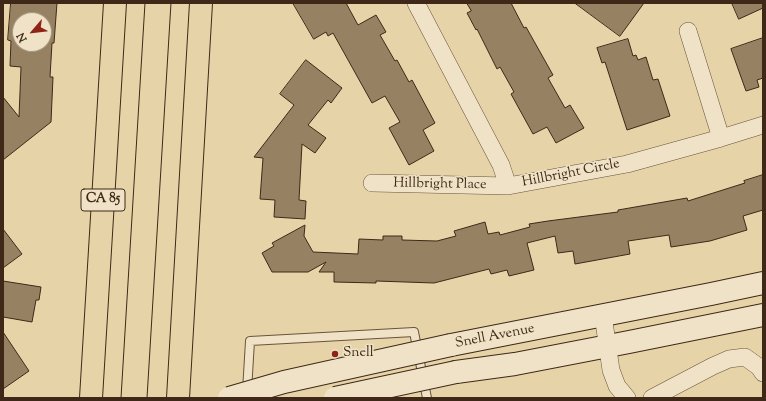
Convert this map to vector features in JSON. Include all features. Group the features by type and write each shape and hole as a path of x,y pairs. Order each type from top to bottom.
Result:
{"highway":[{"name":"CA 85","path":"91,398 115,3"},
{"path":"178,398 202,3"}],"main road":[{"name":"Snell Avenue","path":"229,398 284,382 451,345 763,283"},
{"name":"Snell Avenue","path":"335,398 456,372 515,364 763,315"}],"street":[{"name":"Hillbright Circle","path":"416,3 501,165 508,186 627,164 763,125"},
{"path":"688,31 722,138"},
{"name":"Hillbright Place","path":"372,183 508,186"},
{"path":"603,315 611,370 617,386 627,398"},
{"path":"652,398 729,359 745,357 763,373"}],"lane":[{"path":"247,398 250,341 414,332 427,398"}],"building":[{"path":"11,3 57,3 54,43 52,43 52,12 12,12 12,52 51,52 50,77 53,77 51,122 3,160 3,97 19,117 21,67 10,66 11,41 8,40"},
{"path":"293,3 346,3 358,25 376,15 386,32 380,35 395,61 397,60 409,82 412,80 435,123 423,130 434,151 409,165 389,128 400,122 385,96 372,103 333,33 328,36 326,32 314,39"},
{"path":"467,3 511,3 524,28 526,27 553,75 548,78 565,108 570,105 584,128 556,143 547,127 533,134 511,94 514,92 500,67 497,69 477,29 476,30 467,13 471,11"},
{"path":"575,3 644,3 620,36"},
{"path":"732,3 763,3 763,8 739,19"},
{"path":"763,38 763,78 757,80 759,87 746,91 731,49"},
{"path":"628,39 633,56 636,55 638,60 646,57 653,80 658,79 670,116 627,130 605,62 602,63 597,48"},
{"path":"306,60 342,88 331,103 328,100 308,125 326,138 315,153 302,144 299,200 306,201 305,219 274,217 275,200 260,199 263,158 254,157 294,105 280,94"},
{"path":"763,175 763,210 743,216 747,230 710,241 671,247 669,235 628,241 630,254 575,264 573,251 558,253 555,236 527,243 534,270 509,276 507,270 491,274 489,269 434,283 376,281 376,283 334,282 334,272 319,272 326,262 308,272 272,272 262,253 274,246 272,243 305,225 304,236 313,252 358,254 359,239 383,240 383,236 402,236 402,240 437,241 456,236 454,231 485,222 488,234 499,232 500,235 530,227 529,224 618,212 618,210 687,198 688,201 745,183 744,181"},
{"path":"3,229 22,254 3,268"},
{"path":"3,281 41,287 39,300 36,300 32,322 3,317"},
{"path":"3,332 29,371 3,389"}],"tram line":[{"path":"121,398 145,3"},
{"path":"147,398 171,3"}],"place":[{"name":"Snell","path":"335,354"}]}
